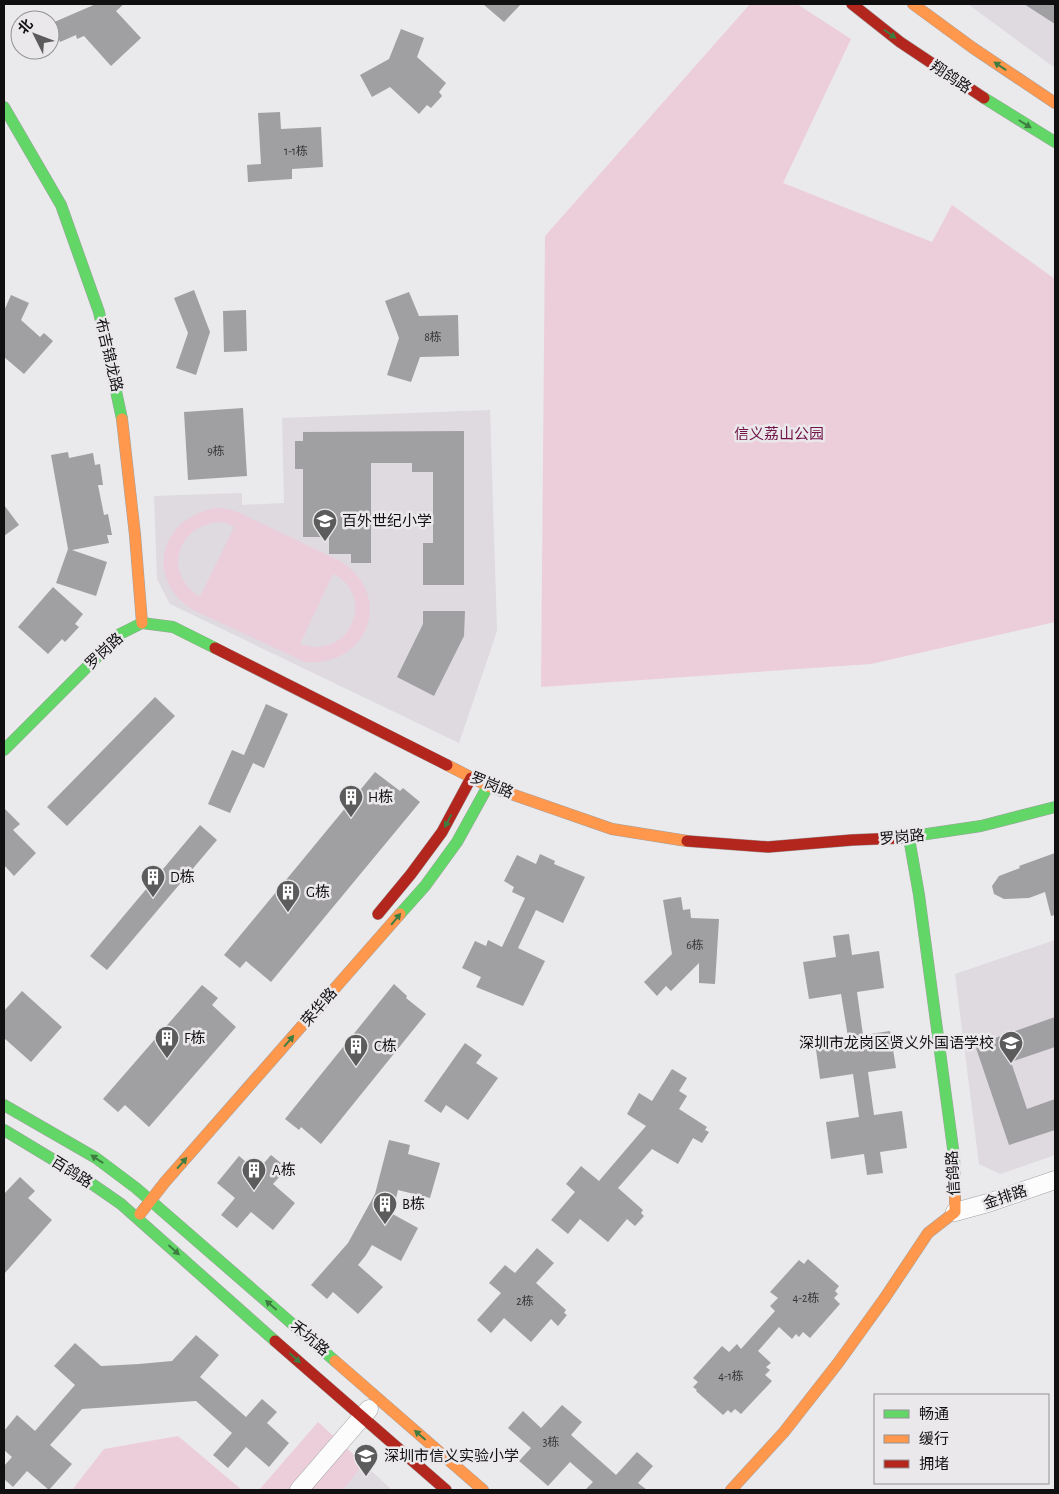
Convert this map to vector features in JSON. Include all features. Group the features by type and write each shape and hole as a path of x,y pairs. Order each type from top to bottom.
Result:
{"street":[{"name":"翔鸽路","path":"852,4 928,61 1055,142"},
{"path":"913,4 973,48 1055,103"},
{"name":"布吉锦龙路","path":"4,108 61,205 99,312 121,410 135,535 142,623"},
{"name":"罗岗路","path":"4,750 120,634 142,623 173,627 488,786 612,829 703,843 768,847 852,840 909,838 980,826 1055,807"},
{"path":"370,924 442,832 471,778"},
{"name":"荣华路","path":"137,1218 150,1200 424,886 457,842 488,786"},
{"name":"信鸽路","path":"732,1490 784,1432 838,1363 928,1233 955,1212 954,1156 919,895 909,838"},
{"name":"百鸽路","path":"4,1105 139,1185"},
{"name":"百鸽路","path":"4,1130 82,1177 121,1204 137,1218"},
{"name":"金排路","path":"955,1212 1055,1180"},
{"path":"121,1204 139,1185"},
{"name":"禾坑路","path":"139,1185 150,1200 200,1241 482,1490"},
{"name":"禾坑路","path":"137,1218 446,1490"},
{"path":"299,1490 378,1398"}],"shaded area":[{"path":"968,4 1055,4 1055,68 980,13"},
{"name":"百外世纪小学","path":"490,410 497,631 459,743 170,604 157,579 154,496 242,493 242,505 284,503 282,418"},
{"name":"深圳市龙岗区贤义外国语学校","path":"1055,940 1055,1155 1000,1174 979,1164 955,974"},
{"name":"深圳市信义实验小学","path":"364,1464 392,1490 343,1490"}],"green space":[{"name":"信义荔山公园","path":"750,4 797,4 851,39 783,183 932,242 952,205 1055,279 1055,622 871,664 541,687 545,236"},
{"path":"216,508 229,509 340,561 357,575 367,592 370,609 367,626 359,641 345,653 327,660 305,662 193,610 178,597 168,582 164,567 165,551 171,536 181,524 197,514","holes":["216,522 226,523 234,527 200,597 182,577 178,565 179,554 183,543 191,533 202,526","333,574 347,584 354,597 355,611 352,624 344,636 332,644 317,647 300,644"]},
{"path":"318,1422 364,1464 343,1490 259,1490"},
{"path":"178,1436 242,1490 72,1490 104,1449"}],"building":[{"path":"96,4 124,4 116,11 141,38 111,66 84,36 77,39 76,35 60,42 60,20"},
{"path":"483,4 521,4 504,22"},
{"path":"1024,4 1055,4 1055,24"},
{"path":"401,29 424,38 417,57 446,83 439,92 442,96 431,108 427,105 419,114 390,87 372,97 360,75 389,59"},
{"path":"280,112 281,129 321,127 323,167 292,169 292,179 248,182 247,165 261,164 258,113"},
{"path":"194,290 210,332 196,375 176,368 188,333 174,298"},
{"path":"409,292 419,316 458,315 459,356 420,357 411,382 387,375 399,338 385,301"},
{"path":"11,295 29,303 21,320 40,337 44,333 53,341 24,374 4,357 4,311"},
{"path":"246,310 247,351 224,352 223,311"},
{"path":"243,408 247,476 188,480 184,412"},
{"path":"464,431 464,585 423,585 423,543 433,543 433,472 412,472 412,463 371,463 371,563 351,563 351,554 329,554 329,537 303,537 303,469 295,469 295,441 303,441 303,432"},
{"path":"68,452 69,458 93,453 95,465 100,464 103,485 98,485 104,515 108,514 112,535 107,535 109,543 72,550 107,562 96,596 56,583 68,549 51,455"},
{"path":"4,505 19,525 4,536"},
{"path":"53,587 83,614 75,624 79,627 65,642 62,639 48,654 18,627"},
{"path":"423,611 465,611 464,636 434,696 397,677 423,624"},
{"path":"155,697 175,716 67,826 47,807"},
{"path":"266,704 288,714 264,768 253,763 230,813 208,804 232,750 244,755"},
{"path":"375,772 400,791 403,788 420,802 271,982 246,961 240,968 224,955"},
{"path":"4,808 20,824 13,830 36,853 14,876 4,865"},
{"name":"D栋","path":"200,825 217,840 107,970 90,956"},
{"path":"1055,853 1055,915 1051,916 1045,892 1029,898 1004,899 994,894 992,886 999,876 1020,868 1019,866"},
{"path":"540,854 555,861 554,864 585,877 563,923 536,910 518,948 545,961 523,1006 476,987 481,977 462,968 475,941 486,946 488,940 502,947 525,898 512,892 514,887 504,881 517,855 536,864"},
{"path":"681,897 683,910 690,909 691,918 719,919 715,984 699,983 699,963 671,991 666,986 657,996 644,982 672,954 663,900"},
{"path":"849,934 852,955 879,951 884,988 857,992 863,1035 890,1031 896,1068 868,1072 874,1115 902,1111 907,1148 880,1152 883,1173 867,1175 864,1154 831,1159 826,1122 859,1117 853,1074 820,1079 815,1042 848,1037 841,994 809,999 803,962 836,957 833,936"},
{"name":"C栋","path":"394,984 407,996 406,998 426,1014 321,1144 301,1127 299,1130 285,1119"},
{"name":"F栋","path":"202,985 218,998 212,1005 236,1027 149,1127 125,1105 118,1112 103,1099"},
{"path":"22,991 62,1027 31,1062 4,1038 4,1011"},
{"path":"1055,1017 1055,1047 1011,1062 1027,1109 1055,1099 1055,1130 1009,1145 975,1045"},
{"path":"465,1043 482,1055 476,1063 498,1078 468,1120 446,1105 441,1113 424,1101"},
{"path":"672,1069 687,1078 679,1091 687,1096 679,1109 707,1127 705,1130 709,1132 702,1143 693,1138 678,1164 652,1149 618,1188 643,1210 641,1213 644,1216 635,1226 627,1219 608,1242 580,1219 568,1234 551,1220 575,1192 566,1184 581,1166 599,1181 646,1126 627,1114 639,1093 652,1101"},
{"name":"B栋","path":"389,1140 410,1145 408,1154 440,1163 430,1198 398,1190 395,1202 389,1212 418,1228 401,1261 372,1245 358,1265 383,1287 358,1314 333,1292 327,1299 311,1285 348,1243 375,1194"},
{"name":"A栋","path":"271,1155 287,1168 273,1184 295,1203 273,1230 251,1212 237,1228 221,1215 235,1198 217,1183 239,1156 257,1171"},
{"path":"20,1177 35,1191 28,1198 52,1220 4,1274 4,1194"},
{"path":"537,1248 554,1263 536,1283 566,1310 564,1313 567,1315 558,1326 551,1319 531,1342 504,1318 491,1333 477,1320 501,1293 489,1283 505,1265 515,1273"},
{"path":"808,1259 839,1286 835,1291 838,1294 834,1298 840,1304 810,1338 803,1332 799,1337 796,1334 792,1339 779,1327 758,1351 771,1363 766,1367 770,1370 765,1375 772,1381 741,1414 735,1409 731,1413 728,1410 723,1415 696,1391 693,1387 698,1382 693,1378 722,1346 729,1352 737,1344 741,1349 775,1311 770,1306 778,1298 770,1292 799,1260 804,1264"},
{"path":"196,1335 219,1355 200,1377 246,1417 262,1399 277,1412 267,1423 289,1443 269,1467 246,1447 228,1468 213,1455 232,1433 196,1401 82,1409 50,1445 72,1464 49,1490 27,1471 13,1487 4,1479 4,1466 12,1457 4,1450 4,1431 17,1415 35,1431 75,1385 54,1366 75,1343 101,1366 139,1364 172,1361"},
{"path":"562,1405 582,1422 571,1435 616,1475 637,1452 653,1466 638,1483 647,1490 585,1490 593,1482 570,1462 548,1486 519,1461 531,1448 508,1428 523,1411 541,1428"}],"traffic: fast":[{"path":"984,98 1055,142"},
{"path":"4,107 61,205 99,312 122,419"},
{"path":"4,750 120,634 142,623 173,627 215,648"},
{"path":"400,914 425,886 457,842 488,786"},
{"path":"900,838 981,826 1055,807"},
{"path":"909,838 919,895 954,1156 955,1187"},
{"path":"4,1105 96,1158 136,1188 335,1361"},
{"path":"4,1130 82,1177 121,1204 275,1341"}],"traffic: slow":[{"path":"913,4 973,48 1055,103"},
{"path":"122,419 135,535 142,623"},
{"path":"447,765 488,786 612,829 687,841"},
{"path":"140,1214 165,1182 400,914"},
{"path":"731,1490 784,1432 838,1363 928,1233 955,1212 955,1187"},
{"path":"335,1361 483,1490"}],"traffic: jam":[{"path":"852,4 900,42 984,98"},
{"path":"215,648 447,765"},
{"path":"378,914 442,832 471,778"},
{"path":"687,841 768,847 900,838"},
{"path":"275,1341 446,1490"}],"place":[{"name":"百外世纪小学","path":"325,542"},
{"name":"H栋","path":"351,818"},
{"name":"D栋","path":"153,898"},
{"name":"G栋","path":"288,913"},
{"name":"F栋","path":"167,1059"},
{"name":"深圳市龙岗区贤义外国语学校","path":"1011,1064"},
{"name":"C栋","path":"356,1067"},
{"name":"A栋","path":"254,1191"},
{"name":"B栋","path":"385,1225"},
{"name":"深圳市信义实验小学","path":"366,1477"}]}
